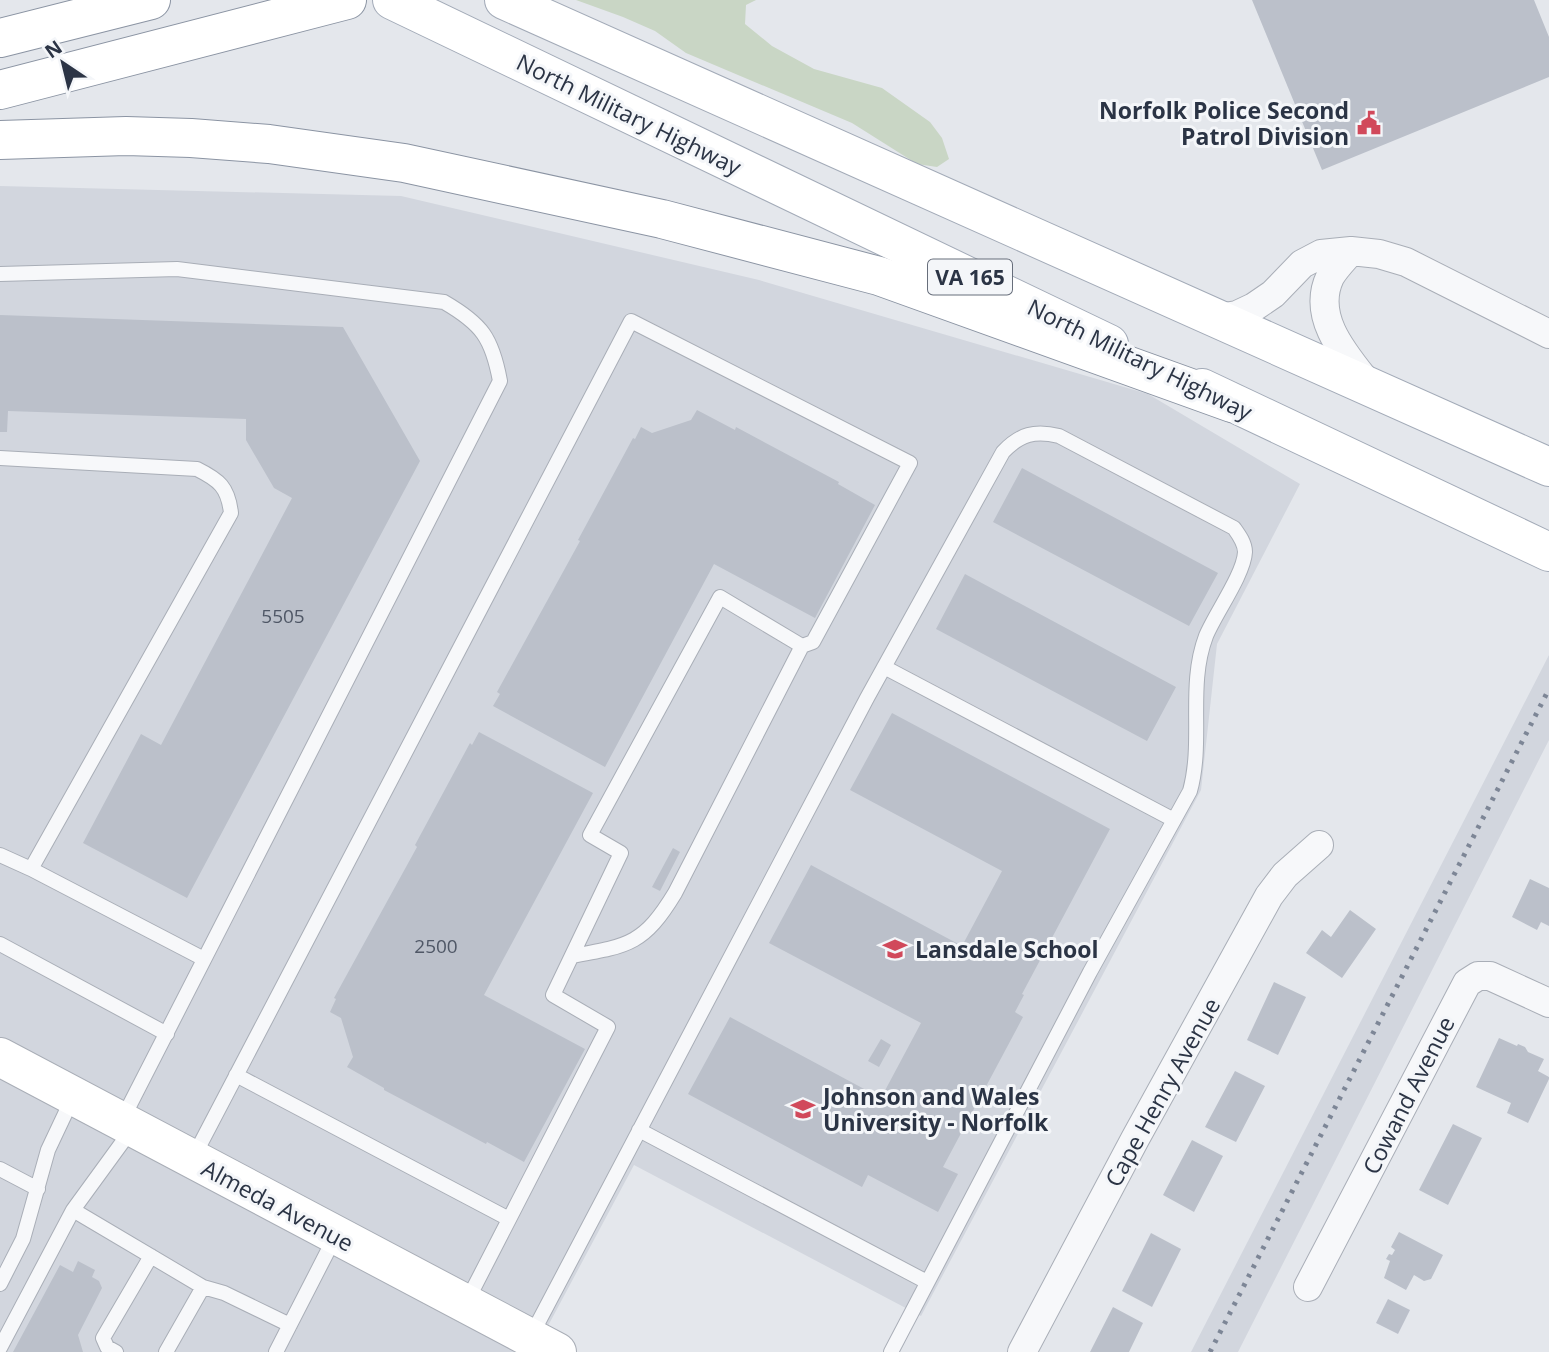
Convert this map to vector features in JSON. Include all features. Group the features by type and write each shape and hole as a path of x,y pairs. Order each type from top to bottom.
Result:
{"main road":[{"path":"0,38 151,0"},
{"path":"0,90 347,0"},
{"name":"North Military Highway","path":"392,0 1549,552"},
{"name":"VA 165","path":"504,0 1549,467"},
{"path":"0,139 126,136 191,138 269,144 404,163 662,219 879,276 1232,403"},
{"name":"Almeda Avenue","path":"0,1057 543,1345"}],"street":[{"path":"1351,251 1330,276 1324,313 1345,353 1370,386"},
{"path":"1218,318 1237,315 1254,307 1273,294 1302,264 1321,254 1351,251 1379,254 1406,262 1549,334"},
{"name":"Cape Henry Avenue","path":"1022,1352 1269,896 1284,875 1319,845"},
{"name":"Cowand Avenue","path":"1308,1287 1467,983 1478,976 1490,976 1549,1003"}],"lane":[{"path":"0,274 177,269 444,302 471,318 494,350 500,381 204,959 127,1125 73,1210 0,1348"},
{"path":"192,1159 631,321 910,463 813,642 802,646 675,893 659,919 640,938 610,949 572,956"},
{"path":"543,1345 639,1130 884,667 1003,452 1014,440 1028,433 1044,432 1059,436 1234,528 1242,539 1245,552 1206,635 1198,663 1195,692 1196,770 1190,791 1090,972 891,1352"},
{"path":"0,458 197,468 217,480 229,497 231,513 31,869"},
{"path":"466,1304 608,1027 553,995 621,853 590,835 720,597 802,646"},
{"path":"884,667 1174,820"},
{"path":"0,855 204,959"},
{"path":"0,944 167,1034"},
{"path":"236,1075 509,1219"},
{"path":"0,1284 23,1239 48,1150 73,1096"},
{"path":"639,1130 927,1282"},
{"path":"0,1169 38,1189"},
{"path":"73,1210 202,1287 224,1293 290,1325"},
{"path":"276,1352 336,1235"},
{"path":"116,1352 107,1347 103,1338 151,1256"},
{"path":"166,1352 202,1287"}],"shaded area":[{"path":"0,186 401,196 759,280 1148,394 1300,484 1217,644 1201,790 921,1316 634,1165 534,1352 0,1352"},
{"path":"1549,655 1549,740 1238,1352 1191,1352"}],"green space":[{"path":"576,0 756,0 746,5 745,24 772,46 814,69 882,88 930,122 942,138 949,159 937,167 917,164 852,123 686,53 655,31"}],"building":[{"name":"Norfolk Police Second Patrol Division","path":"1252,0 1534,0 1549,37 1549,77 1322,170"},
{"path":"0,315 343,327 420,461 187,898 83,843 141,734 161,745 292,498 274,488 246,440 246,419 8,411 7,432 0,432"},
{"path":"697,410 735,430 736,427 839,482 838,484 875,505 815,618 714,564 605,767 493,706 500,694 497,692 633,438 635,439 641,427 652,433 691,420"},
{"path":"1022,468 1218,573 1189,626 993,522"},
{"path":"965,574 1176,687 1147,741 936,629"},
{"path":"892,713 1110,829 1022,994 1024,995 1015,1012 1023,1017 943,1167 958,1174 938,1212 868,1175 862,1187 688,1094 730,1017 881,1098 921,1023 769,943 811,865 962,946 1002,871 850,790"},
{"path":"479,732 593,793 484,995 585,1049 524,1162 384,1090 347,1067 353,1057 341,1018 330,1012 336,999 334,998 417,847 415,845 470,743 472,745"},
{"path":"673,848 680,852 660,891 652,887"},
{"path":"1530,879 1549,888 1549,926 1541,922 1537,930 1512,917"},
{"path":"1350,910 1376,929 1342,978 1306,953 1322,930 1331,937"},
{"path":"1274,982 1306,997 1278,1055 1247,1040"},
{"path":"1499,1038 1525,1047 1528,1052 1544,1059 1538,1071 1549,1079 1528,1123 1507,1113 1511,1103 1476,1087"},
{"path":"881,1039 891,1045 879,1067 868,1061"},
{"path":"1235,1071 1265,1086 1236,1142 1205,1127"},
{"path":"1453,1124 1482,1138 1448,1205 1419,1190"},
{"path":"1192,1140 1223,1156 1194,1212 1163,1195"},
{"path":"1399,1232 1443,1255 1431,1279 1424,1281 1414,1275 1406,1290 1384,1278 1390,1261 1386,1259 1395,1250 1391,1247"},
{"path":"1151,1233 1181,1249 1152,1307 1122,1291"},
{"path":"78,1261 95,1270 92,1277 99,1281 102,1288 78,1335 83,1352 13,1352 60,1265 73,1272"},
{"path":"1388,1299 1410,1310 1398,1334 1376,1323"},
{"path":"1113,1307 1143,1323 1129,1352 1090,1352"}],"railway":[{"path":"1210,1352 1549,689"}],"place":[{"name":"Norfolk Police Second Patrol Division","path":"1369,123"},
{"name":"Lansdale School","path":"895,949"},
{"name":"Johnson and Wales University - Norfolk","path":"803,1109"}]}
